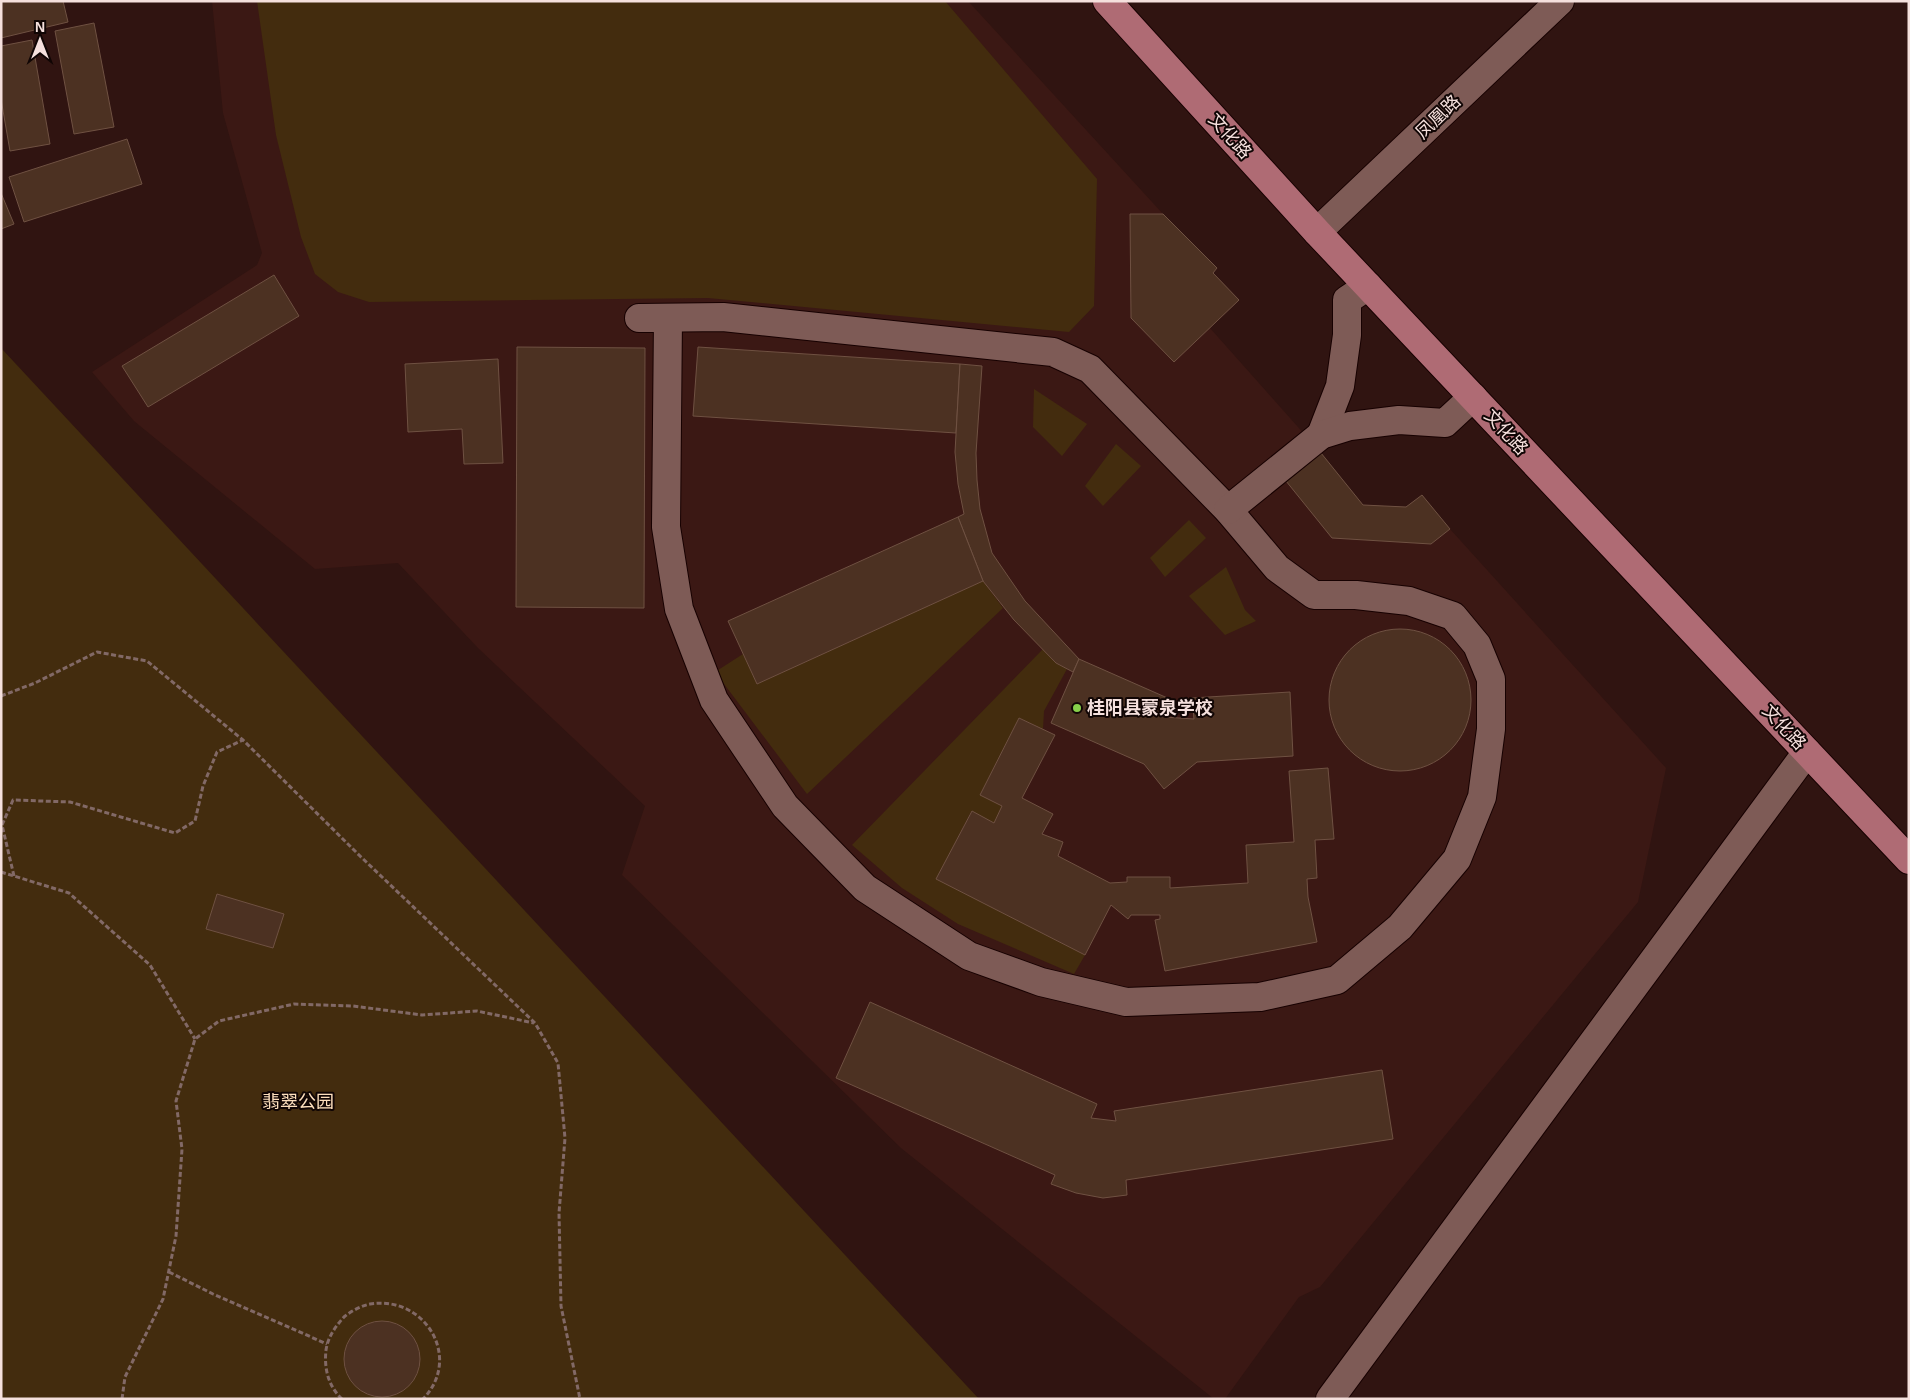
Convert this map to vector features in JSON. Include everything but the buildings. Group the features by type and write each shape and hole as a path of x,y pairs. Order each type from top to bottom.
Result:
{"main road":[{"name":"文化路","path":"1107,1 1317,232 1909,860"}],"street":[{"name":"凤凰路","path":"1317,232 1560,1"},
{"path":"1321,435 1340,386 1347,334 1347,300 1368,286"},
{"path":"639,318 723,317 1054,352 1090,368 1228,510 1277,568 1314,595 1356,595 1409,602 1453,616 1477,644 1491,679 1491,729 1482,797 1457,859 1400,927 1337,980 1260,997 1126,1002 1041,982 969,956 865,888 785,806 714,700 679,609 666,527 668,318"},
{"path":"1228,510 1321,435 1350,426 1399,420 1444,422 1473,397"},
{"path":"1330,1399 1807,752"}],"path":[{"path":"1,696 35,683 97,652 146,662 243,740 360,856 536,1023 558,1063 565,1138 559,1214 561,1306 580,1399"},
{"path":"14,876 2,825 12,800 70,802 175,832 196,821 203,786 217,752 243,740"},
{"path":"1,872 68,893 150,965 196,1039"},
{"path":"122,1399 125,1377 163,1299 176,1236 182,1149 176,1101 196,1039 219,1021 294,1004 353,1006 422,1014 477,1012 536,1023"},
{"path":"168,1272 327,1344"},
{"path":"342,1399 328,1379 324,1362 327,1344 334,1327 348,1314 364,1305 383,1302 401,1306 418,1315 430,1329 437,1344 439,1362 436,1378 423,1399"}],"shaded area":[{"name":"桂阳县蒙泉学校","path":"212,1 968,1 1163,214 1217,268 1213,273 1239,300 1210,328 1321,453 1363,505 1406,507 1422,495 1450,529 1666,768 1638,902 1320,1287 1299,1297 1225,1399 1214,1399 901,1148 622,875 645,806 478,648 398,563 315,569 134,421 92,372 257,265 262,253 223,113"}],"green space":[{"path":"257,1 945,1 1097,179 1094,306 1069,332 708,298 369,302 338,292 315,274 301,237 276,135"},
{"name":"翡翠公园","path":"1,348 979,1399 1,1399"},
{"path":"1034,389 1087,424 1062,456 1033,427"},
{"path":"1116,444 1141,466 1103,506 1085,486"},
{"path":"1189,520 1206,538 1165,577 1150,558"},
{"path":"1226,567 1245,610 1256,621 1225,635 1189,596"},
{"path":"983,581 1003,608 807,794 715,672 743,654 757,684"},
{"path":"1043,649 1056,663 1067,669 1044,711 1043,729 1019,718 980,795 1002,806 994,823 971,812 937,878 1085,955 1074,974 958,924 902,888 852,845"}],"place":[{"name":"桂阳县蒙泉学校","path":"1077,708"}]}
